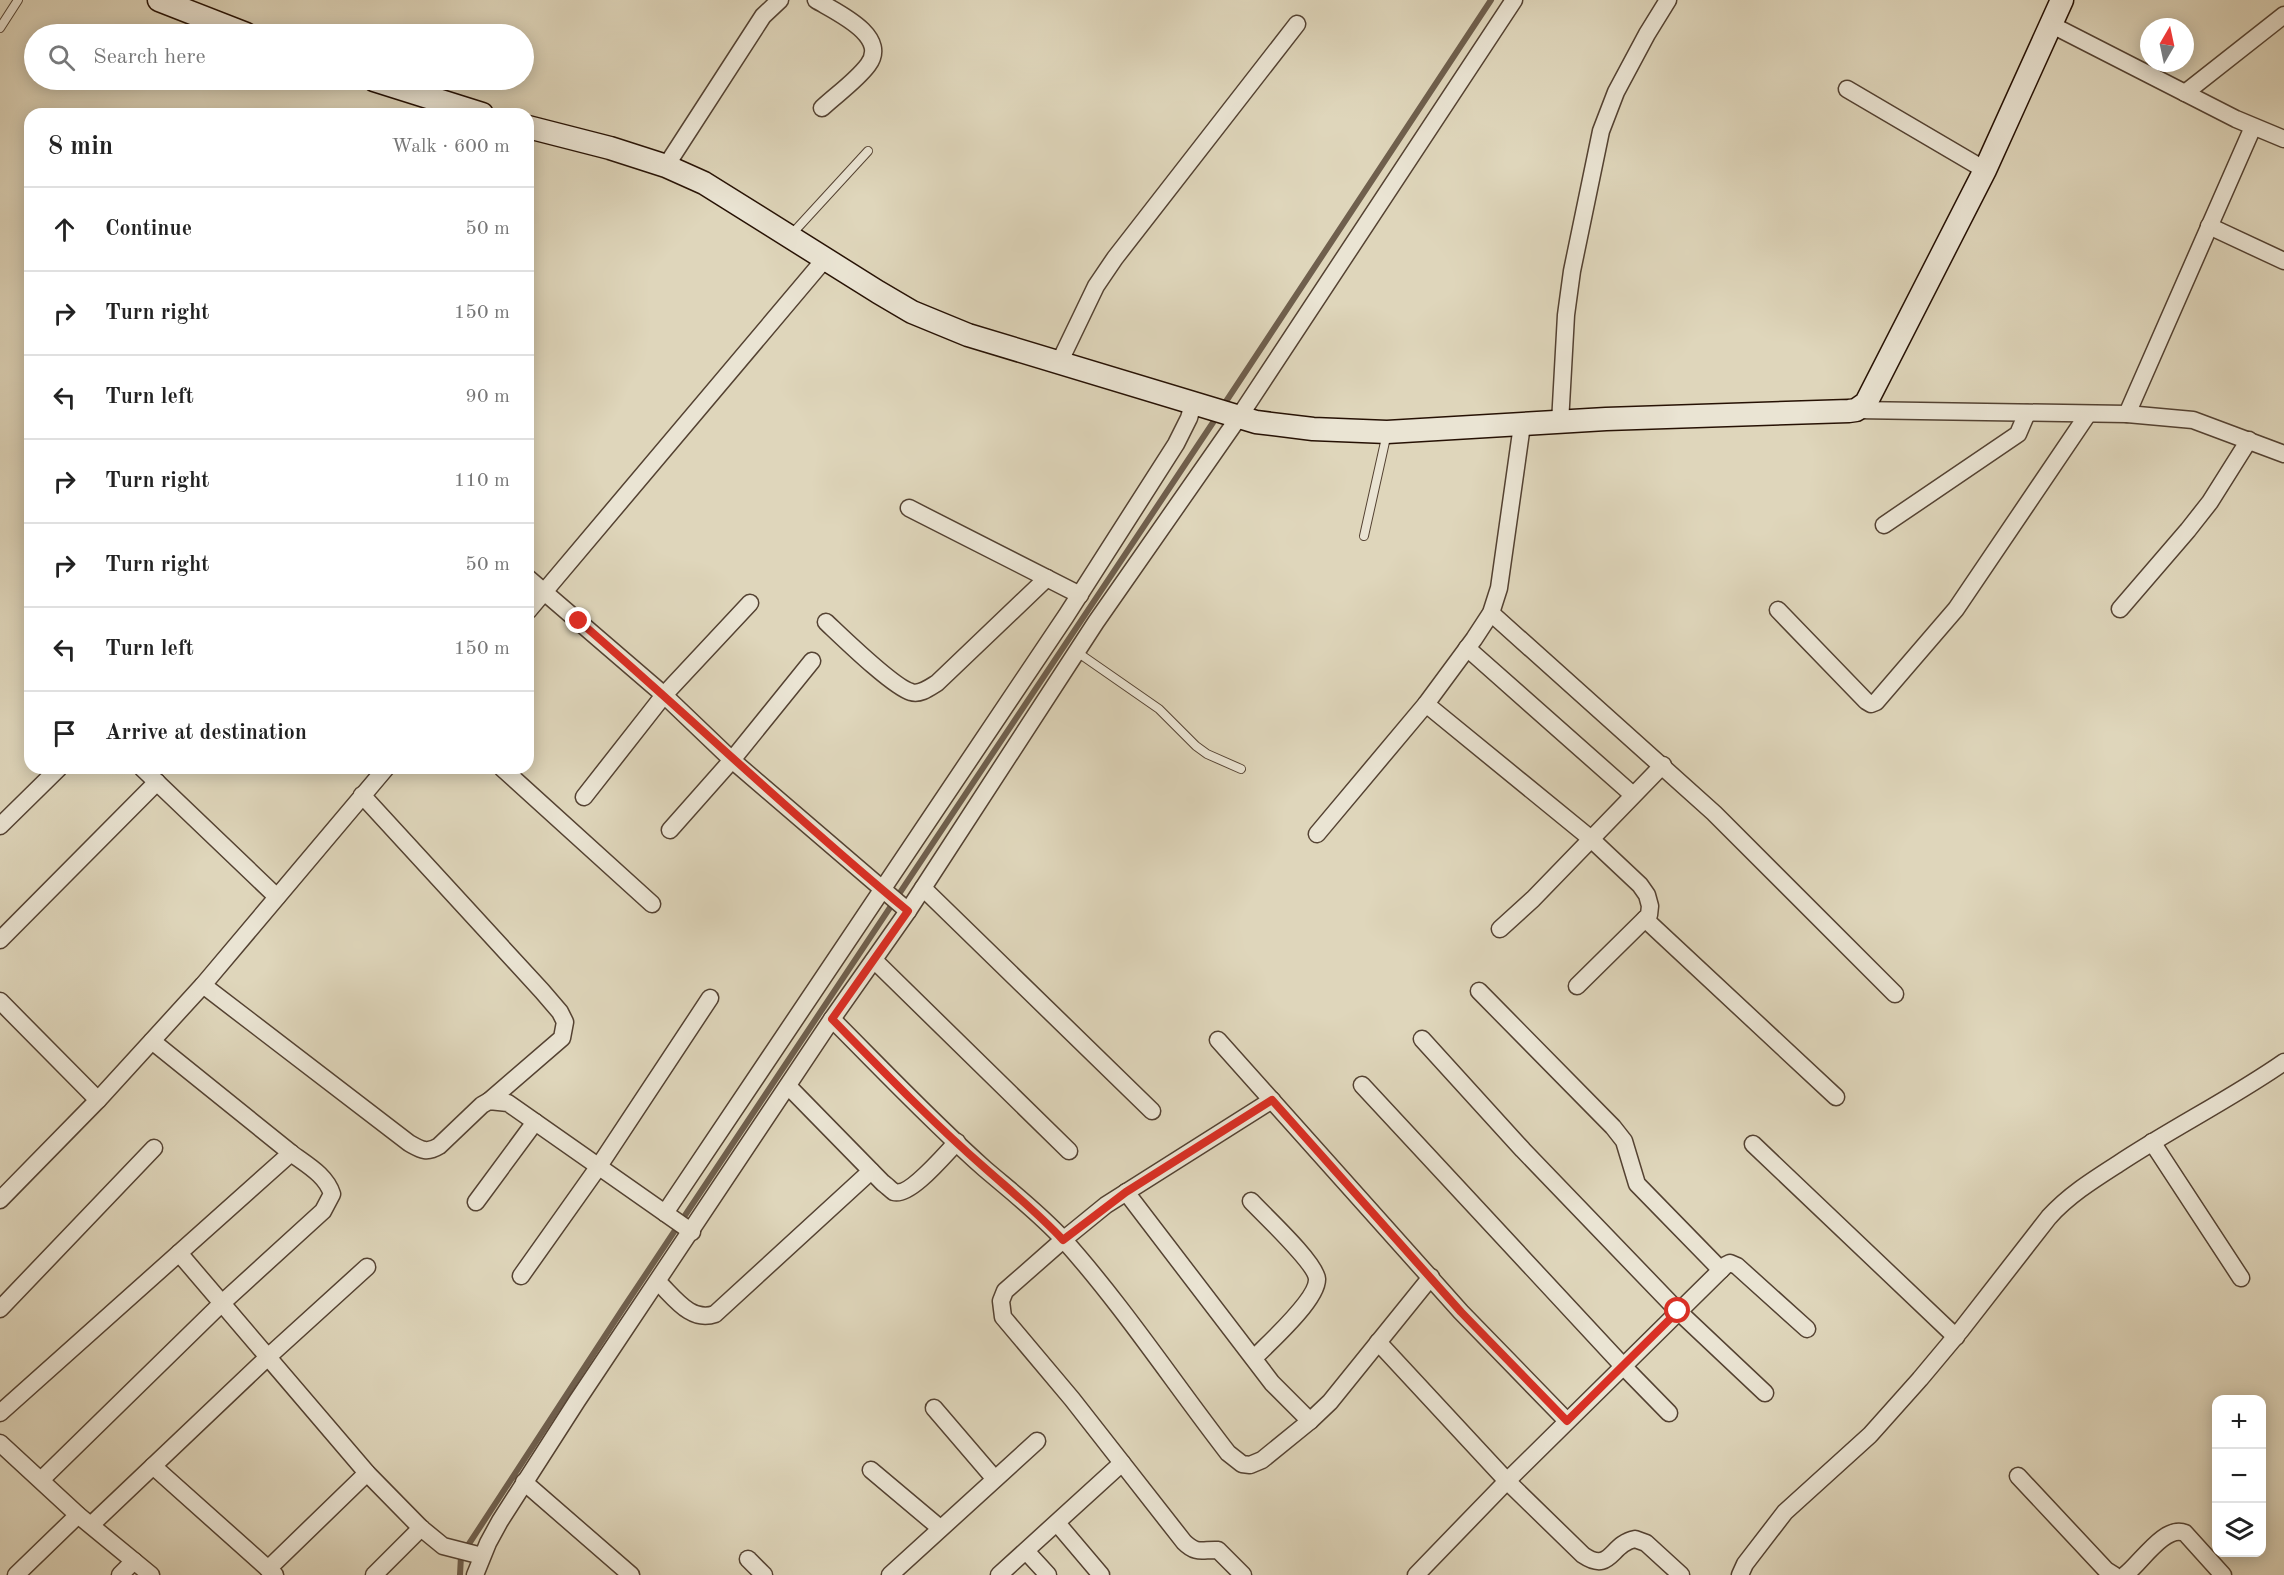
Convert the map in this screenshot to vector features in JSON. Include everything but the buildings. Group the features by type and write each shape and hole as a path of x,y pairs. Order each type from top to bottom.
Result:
{"street":[{"path":"159,0 220,24"},
{"path":"666,166 763,16 780,0"},
{"path":"816,0 866,33 872,43 873,53 868,65 822,108"},
{"path":"678,1223 788,1086 874,960 895,901 923,888 1232,415 1514,0"},
{"path":"1560,423 1569,293 1601,131 1616,92 1668,0"},
{"path":"1856,410 1866,403 1985,170 2062,0"},
{"path":"2185,93 2284,15"},
{"path":"1059,363 1096,286 1115,258 1297,24"},
{"path":"2050,24 2253,127 2284,139"},
{"path":"1847,89 1985,170"},
{"path":"406,90 463,108"},
{"path":"2127,414 2253,127"},
{"path":"534,129 610,148 666,166 704,183 824,260 912,312 968,335 1257,422 1313,429 1387,432 1606,419 1856,410 2127,414 2193,420 2284,454"},
{"path":"2209,226 2284,261"},
{"path":"534,604 824,260"},
{"path":"475,1575 478,1555 658,1282 678,1223 895,901 1080,594 1176,444 1197,405"},
{"path":"1884,525 2018,434 2027,412"},
{"path":"1778,610 1866,702 1871,704 1876,702 1956,609 2088,414"},
{"path":"1317,834 1426,704 1491,613 1499,588 1522,425"},
{"path":"2120,609 2205,509 2249,440"},
{"path":"909,508 1080,594"},
{"path":"826,622 893,681 905,690 916,693 926,691 937,683 1047,578"},
{"path":"534,583 664,695 732,760 895,901"},
{"path":"584,797 664,695 750,603"},
{"path":"1491,613 1714,813 1895,994"},
{"path":"1467,648 1633,795"},
{"path":"670,830 732,760 812,661"},
{"path":"1426,704 1590,838 1640,885 1647,895 1650,906 1649,915 1577,986"},
{"path":"1500,929 1533,899 1663,765"},
{"path":"0,826 53,774"},
{"path":"148,774 277,897"},
{"path":"0,1200 98,1100 203,985 381,774"},
{"path":"509,774 652,904"},
{"path":"0,940 157,782"},
{"path":"203,985 409,1143 424,1151 431,1151 439,1146 482,1105 562,1038 565,1022 560,1012 362,795"},
{"path":"923,888 1152,1111"},
{"path":"1645,919 1836,1097"},
{"path":"874,960 1069,1151"},
{"path":"1479,991 1613,1127 1624,1141 1637,1184 1721,1270"},
{"path":"521,1276 599,1166 710,998"},
{"path":"0,1001 98,1100"},
{"path":"832,1019 985,1169 1025,1201 1063,1240 1096,1277 1235,1461 1250,1465 1262,1460 1310,1421 1330,1402 1431,1277"},
{"path":"1422,1039 1523,1150 1678,1311 1765,1393"},
{"path":"1218,1040 1461,1312 1567,1421"},
{"path":"41,1480 221,1304 323,1211 332,1194 329,1184 322,1177 152,1041"},
{"path":"1740,1575 1745,1564 1785,1512 1870,1435 1956,1337 2031,1239 2061,1204 2076,1191 2152,1142 2284,1062"},
{"path":"1362,1085 1669,1413"},
{"path":"788,1086 871,1171 895,1192 904,1192 918,1182 957,1142"},
{"path":"1243,1575 1218,1550 1191,1549 1072,1399 1003,1317 1001,1301 1005,1291 1063,1240 1126,1192 1272,1100"},
{"path":"489,1101 508,1103 678,1223"},
{"path":"477,1202 535,1122"},
{"path":"2152,1142 2241,1278"},
{"path":"1753,1144 1956,1337"},
{"path":"0,1309 154,1148"},
{"path":"0,1413 291,1153"},
{"path":"658,1282 691,1313 706,1317 715,1314 871,1171"},
{"path":"1126,1192 1272,1383 1310,1421"},
{"path":"1251,1201 1312,1265 1317,1281 1304,1305 1254,1358"},
{"path":"179,1253 367,1473 435,1540 452,1549 478,1555"},
{"path":"1416,1575 1567,1421 1730,1263 1737,1266 1808,1329"},
{"path":"16,1575 153,1466 269,1356 367,1268"},
{"path":"1378,1342 1507,1481 1583,1555 1591,1561 1602,1563 1618,1549 1635,1539 1646,1543 1681,1575"},
{"path":"934,1408 994,1478"},
{"path":"890,1575 1037,1441"},
{"path":"0,1443 85,1520 151,1575"},
{"path":"999,1575 1122,1463"},
{"path":"153,1466 272,1572 367,1473"},
{"path":"871,1470 940,1528"},
{"path":"2018,1476 2106,1570 2114,1575"},
{"path":"524,1482 631,1575"},
{"path":"1057,1523 1101,1575"},
{"path":"374,1575 421,1527"},
{"path":"2124,1575 2168,1533 2179,1530 2185,1533 2223,1575"},
{"path":"1026,1551 1048,1575"},
{"path":"748,1559 764,1575"},
{"path":"120,1575 134,1561"}],"lane":[{"path":"0,28 18,0"},
{"path":"789,237 868,151"},
{"path":"1364,536 1387,432"},
{"path":"1077,652 1159,710 1207,754 1241,770"}],"waterway":[{"path":"1223,406 1491,0"},
{"path":"460,1575 461,1556 622,1310 1218,415"}],"route":[{"path":"579,621 664,695 732,760 908,911 832,1019 985,1169 1025,1201 1063,1240 1126,1192 1272,1100 1461,1312 1567,1421 1678,1311"}]}
